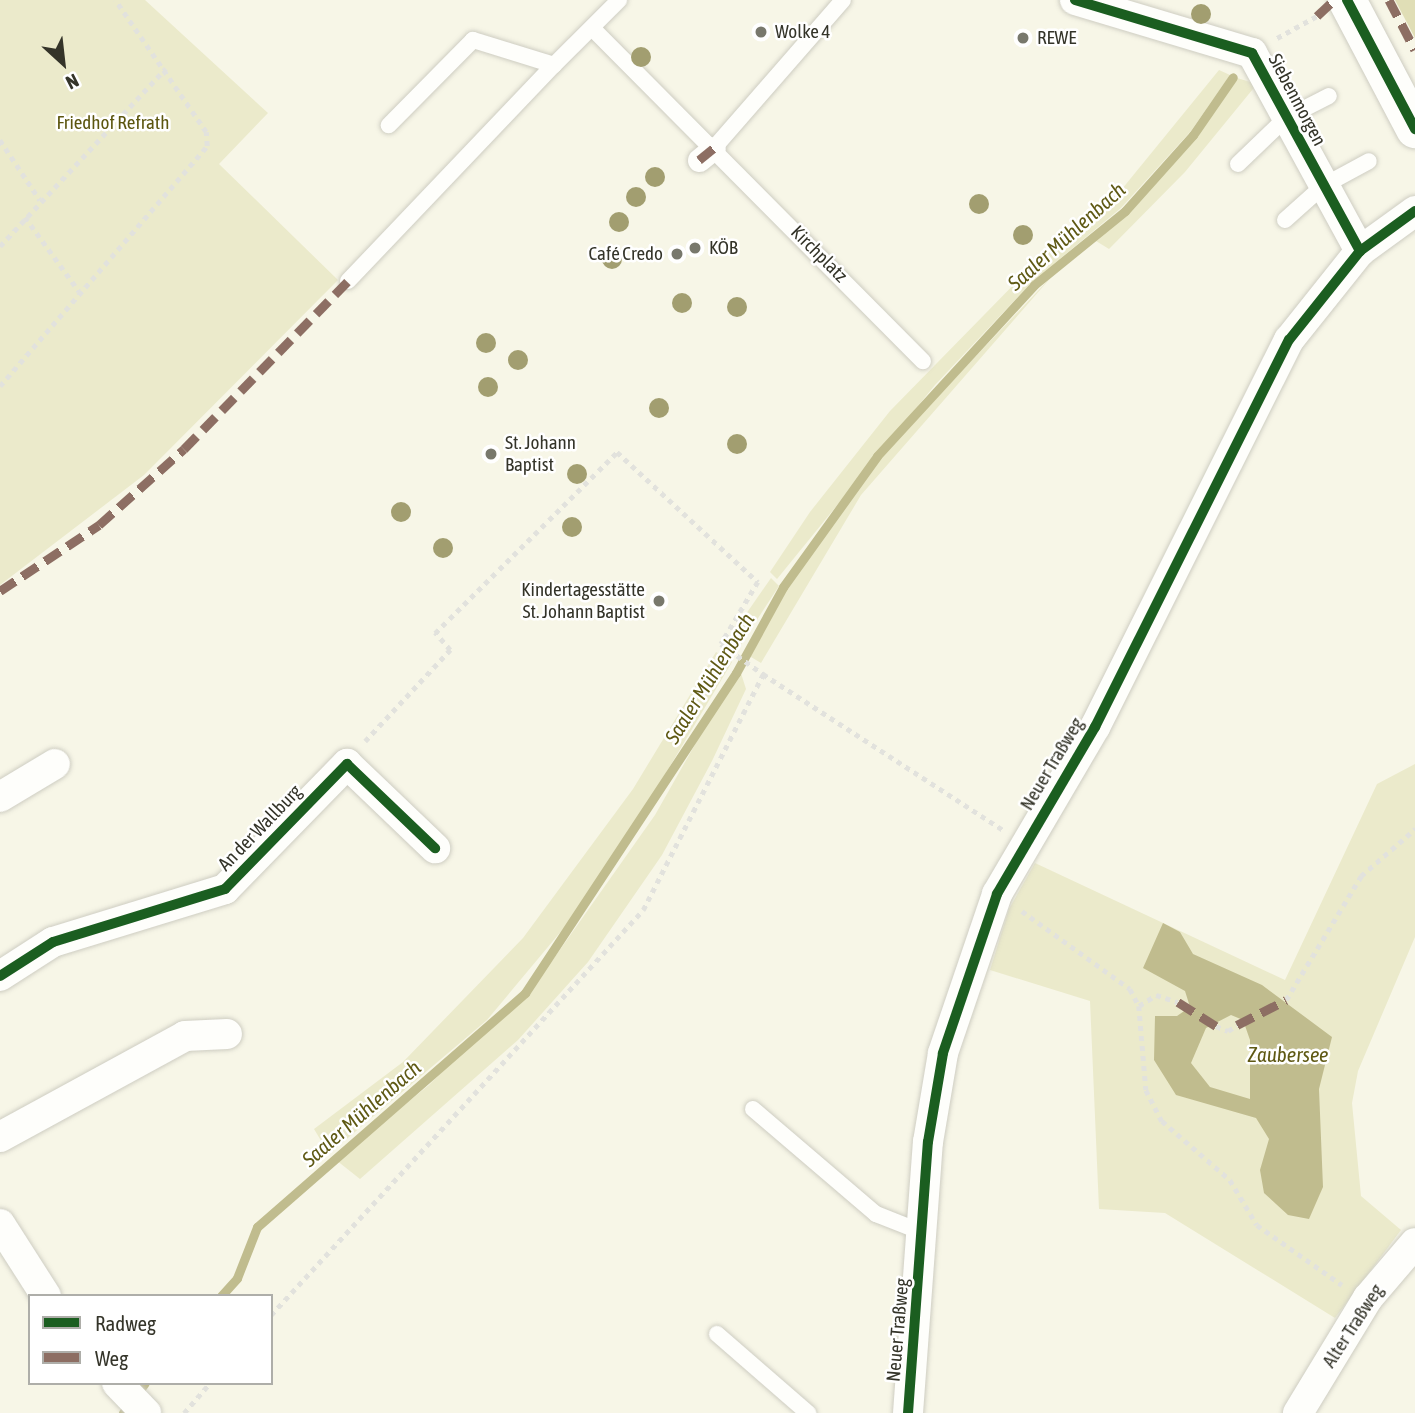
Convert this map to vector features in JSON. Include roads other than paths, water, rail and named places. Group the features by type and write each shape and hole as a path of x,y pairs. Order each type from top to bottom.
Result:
{"main road":[{"path":"1332,8 1415,129"}],"street":[{"name":"Siebenmorgen","path":"1075,0 1252,53 1360,251"},
{"name":"Neuer Traßweg","path":"908,1413 924,1233 928,1142 943,1053 998,894 1024,844 1096,727 1254,400 1289,340 1360,251 1415,211"},
{"path":"0,797 55,764"},
{"name":"An der Wallburg","path":"0,976 53,942 225,889 347,764 435,848"},
{"path":"0,1137 185,1036 227,1034"},
{"path":"0,1224 45,1294"},
{"name":"Alter Traßweg","path":"1298,1413 1368,1297 1415,1243"},
{"path":"119,1385 146,1413"}],"lane":[{"path":"348,281 619,0"},
{"path":"707,154 843,0"},
{"name":"Kirchplatz","path":"596,32 707,154 923,361"},
{"path":"389,125 472,40 554,65"},
{"path":"1238,164 1286,118 1329,96"},
{"path":"1285,220 1323,186 1369,161"},
{"path":"753,1109 876,1214 924,1233"},
{"path":"717,1334 808,1413"}],"water":[{"name":"Zaubersee","path":"1163,923 1180,932 1193,954 1262,985 1332,1037 1319,1089 1323,1187 1309,1219 1288,1215 1264,1193 1260,1170 1269,1139 1256,1118 1176,1095 1154,1060 1155,1016 1177,1016 1190,1007 1185,991 1143,968","holes":["1231,1015 1243,1020 1250,1040 1250,1099 1210,1087 1191,1063 1206,1028"]}],"waterway":[{"name":"Saaler Mühlenbach","path":"223,1294 237,1278 257,1227 525,993 736,673 783,587 877,456 1034,285 1125,211 1193,135 1233,77"},
{"name":"Saaler Mühlenbach","path":"123,1413 144,1385"}],"place":[{"name":"Wolke 4","path":"761,32"},
{"name":"REWE","path":"1023,38"},
{"name":"KÖB","path":"695,248"},
{"name":"Café Credo","path":"677,254"},
{"name":"St. Johann Baptist","path":"491,454"},
{"name":"Kindertagesstätte St. Johann Baptist","path":"659,601"}],"park label":[{"name":"Friedhof Refrath","path":"113,123"}]}
